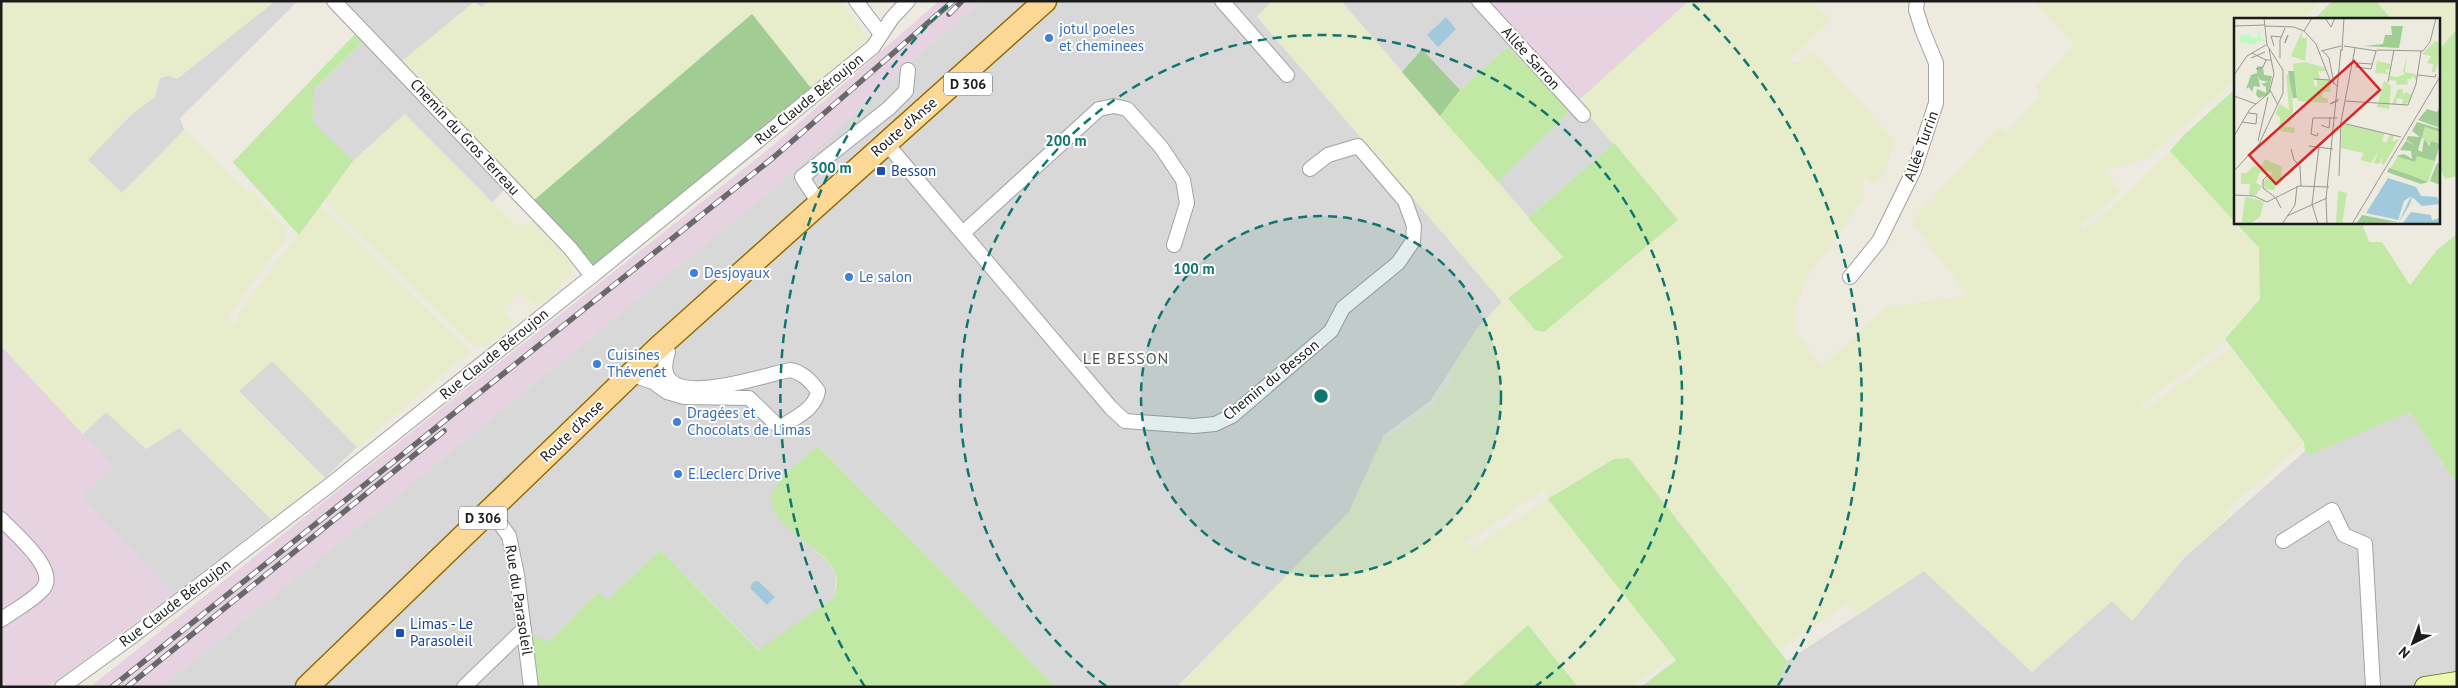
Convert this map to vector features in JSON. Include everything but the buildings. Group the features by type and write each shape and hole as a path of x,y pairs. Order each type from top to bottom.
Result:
{"main road":[{"name":"Route d'Anse","path":"307,687 658,348 1045,1"},
{"name":"Route d'Anse","path":"329,687 381,638 496,518 668,352 892,150 1062,1"},
{"path":"2424,687 2457,682"}],"street":[{"name":"Chemin du Gros Terreau","path":"334,1 570,248 592,276"},
{"path":"856,1 881,34"},
{"name":"Rue Claude Béroujon","path":"62,687 278,526 592,276 873,47 881,34 908,1"},
{"path":"1222,1 1287,75"},
{"name":"Allée Sarron","path":"1479,1 1583,115"},
{"name":"Allée Turrin","path":"1850,277 1879,241 1914,170 1936,103 1936,63 1919,20 1917,1"},
{"path":"820,202 802,177 889,108 906,91 908,70"},
{"path":"963,233 1099,109 1114,106 1127,109 1161,147 1183,180 1187,203 1174,245"},
{"name":"Chemin du Besson","path":"892,150 1111,408 1125,421 1194,426 1215,424 1232,416 1331,331 1344,308 1398,263 1413,241 1414,226 1405,201 1358,146 1328,155 1310,169"},
{"path":"641,378 653,382 668,392 684,397 749,398 780,428 809,409 816,401 818,392 814,385 798,371 790,370 725,386 704,389 675,384 667,377 664,365 668,352"},
{"path":"2283,541 2332,510 2344,535 2364,544 2373,687"},
{"name":"Rue du Parasoleil","path":"496,518 509,536 517,575 531,687"},
{"path":"1,519 40,561 46,569 47,579 44,589 1,620"},
{"path":"464,687 524,628"}],"shaded area":[{"path":"275,1 298,1 180,118 184,130 122,194 87,159 132,114 155,97 159,78 169,76 177,79"},
{"path":"324,1 488,1 482,7 512,181 492,203 405,114 353,161 313,122 314,89 364,41"},
{"path":"939,1 982,1 901,70 786,178 162,687 90,687 770,148"},
{"path":"982,1 1272,1 1257,17 1502,302 1476,330 1430,401 1384,435 1349,512 1177,687 1056,687 818,446 776,515 828,562 836,575 834,598 759,650 660,550 607,601 598,592 549,642 534,636 537,687 162,687 786,178 901,70"},
{"path":"1341,1 1489,1 1614,143 1528,218 1498,182 1571,110 1508,47 1460,90 1422,49 1402,72"},
{"path":"1489,1 1689,1 1577,102"},
{"path":"1,346 113,466 81,496 173,595 48,687 1,687"},
{"path":"272,361 357,447 325,478 239,391"},
{"path":"106,412 146,449 179,428 271,519 173,595 81,496 113,466 83,434"},
{"path":"2410,412 2457,485 2457,687 1775,687 1779,682 1787,661 1924,571 2032,672 2112,600 2132,621 2184,558 2305,451 2309,455"}],"green space":[{"path":"1,1 275,1 177,79 169,76 160,78 155,97 132,114 88,160 122,193 184,130 245,190 254,194 286,229 285,239 228,318 235,325 241,310 320,205 470,351 357,447 272,361 239,391 325,478 271,519 180,428 146,449 106,412 83,434 1,346"},
{"path":"488,1 841,1 868,38 811,88 751,15 533,201 402,61 474,2 482,7"},
{"path":"1272,1 1341,1 1563,257 1508,298 1678,220 1577,102 1689,1 1812,1 1831,20 1788,61 1797,63 1812,50 1895,141 1883,177 1873,185 1864,175 1863,200 1806,279 1796,307 1795,331 1822,366 1885,308 1968,295 1911,222 2000,126 2007,132 2040,96 2036,87 2074,44 2034,1 2322,1 2304,18 2234,18 2234,81 2148,158 2105,170 2121,192 2080,226 2083,230 2121,199 2170,151 2234,221 2234,224 2237,224 2259,248 2260,299 2215,350 2141,404 2145,410 2230,348 2304,442 2225,511 2229,516 2184,558 2132,621 2112,601 2032,672 1924,571 1858,615 1847,603 1779,650 1629,458 1614,459 1549,499 1673,656 1631,687 1578,687 1528,625 1460,687 1177,687 1349,512 1384,435 1387,438 1430,409 1455,377 1449,372 1476,330 1502,302 1257,16","holes":["1544,489 1548,499 1472,548 1466,542"]},
{"path":"2332,1 2376,1 2390,18 2316,18"},
{"path":"2376,1 2457,1 2457,29 2440,49 2440,18 2390,18"},
{"path":"752,14 811,88 591,267 533,201"},
{"path":"2457,29 2457,176 2445,179 2440,168 2440,49"},
{"path":"356,33 364,41 314,89 313,122 353,161 299,235 233,162"},
{"path":"1508,47 1571,110 1498,182 1440,116 1460,90"},
{"path":"1422,49 1460,90 1440,116 1402,72"},
{"path":"2234,90 2234,221 2170,151 2184,135"},
{"path":"405,114 516,226 533,222 572,262 572,274 538,307 520,293 503,308 513,323 488,346 472,345 324,200 353,161"},
{"path":"1614,143 1678,220 1544,332 1535,330 1508,298 1563,257 1528,218"},
{"path":"2237,224 2362,224 2369,242 2382,242 2410,285 2437,250 2457,234 2457,485 2410,412 2309,455 2305,451 2304,442 2225,339 2260,299 2259,248"},
{"path":"818,446 1056,687 537,687 533,635 549,642 598,592 608,600 660,550 758,650 834,598 837,577 830,564 783,523 774,511 772,499 776,486 780,481"},
{"path":"1629,458 1787,661 1779,682 1775,687 1641,687 1676,660 1548,499 1614,459"},
{"path":"1528,625 1578,687 1460,687"}],"water":[{"path":"1446,17 1456,29 1438,47 1427,35"},
{"path":"758,581 775,597 767,605 750,588 753,582"}],"railway":[{"path":"112,687 774,157 953,1"},
{"path":"949,14 962,1"},
{"path":"127,687 444,431"}],"place":[{"name":"jotul poeles et cheminees","path":"1049,38"},
{"name":"Besson","path":"881,171"},
{"name":"Desjoyaux","path":"694,273"},
{"name":"Le salon","path":"849,277"},
{"name":"Cuisines Thévenet","path":"597,364"},
{"name":"Dragées et Chocolats de Limas","path":"677,422"},
{"name":"E.Leclerc Drive","path":"678,474"},
{"name":"Limas - Le Parasoleil","path":"400,633"}],"district":[{"name":"LE BESSON","path":"1126,358"}]}
